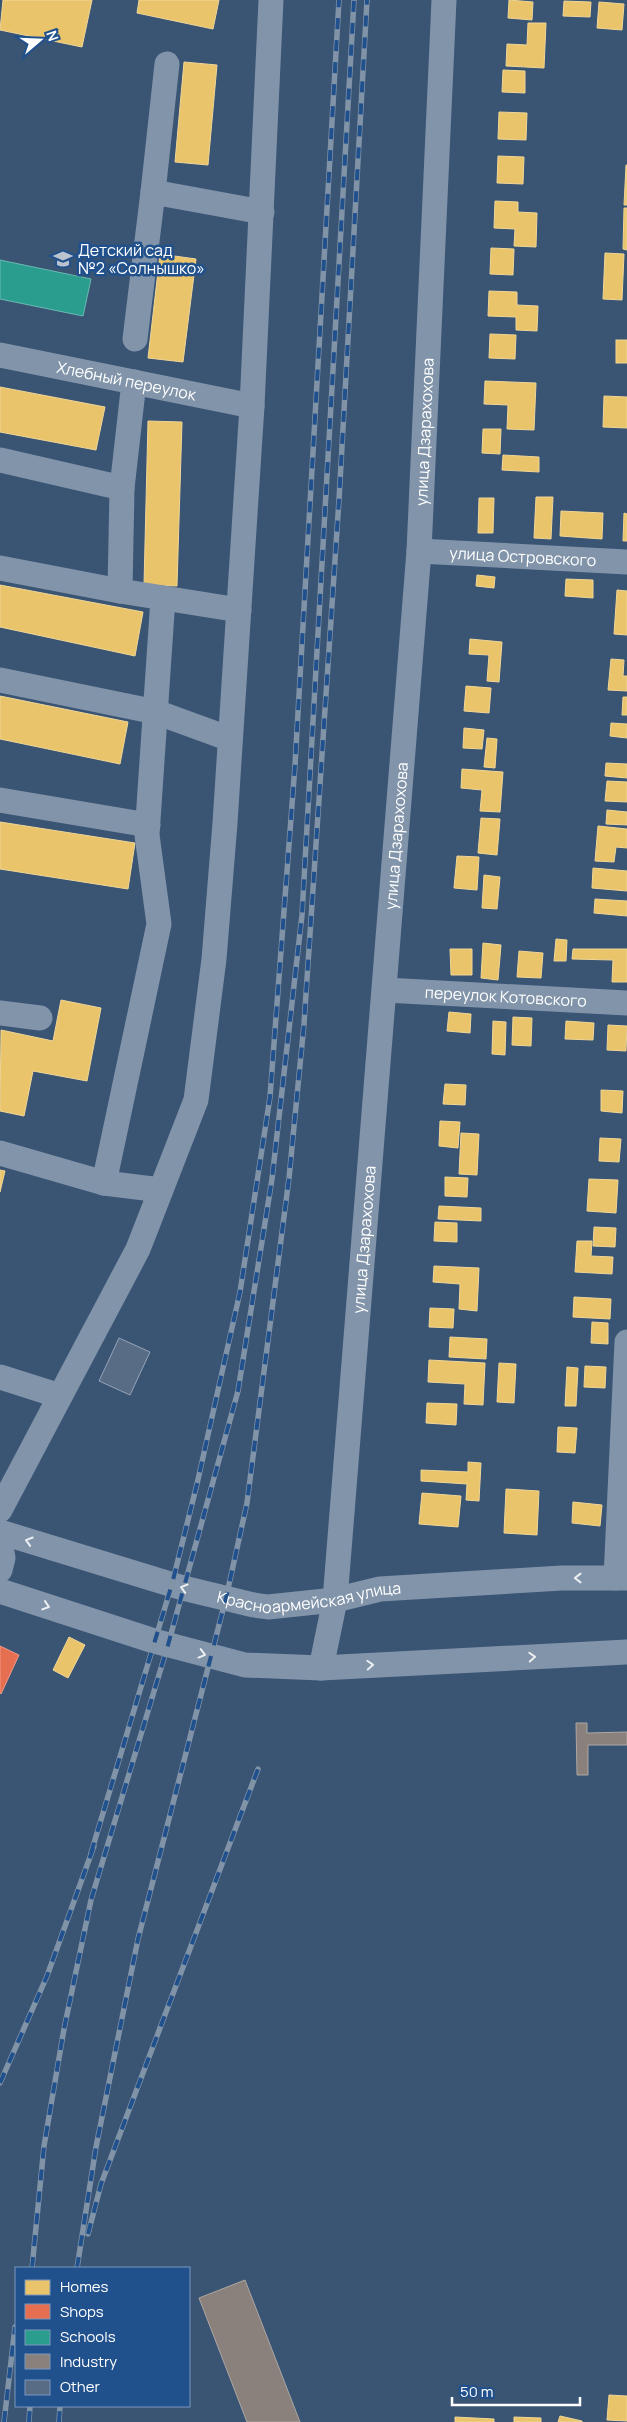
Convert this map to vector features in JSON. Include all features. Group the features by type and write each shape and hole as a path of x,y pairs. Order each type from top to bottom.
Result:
{"street":[{"path":"0,1510 7,1487 60,1396 138,1250 196,1100 214,959 239,610 252,406 271,0"},
{"name":"улица Дзарахохова","path":"321,1668 335,1600 386,990 419,551 444,0"},
{"path":"135,339 167,64"},
{"path":"153,192 262,212"},
{"name":"Хлебный переулок","path":"0,355 252,406"},
{"path":"120,591 122,488 134,382"},
{"path":"0,460 122,488"},
{"name":"улица Островского","path":"419,551 627,562"},
{"path":"0,568 120,591 239,610"},
{"path":"104,1183 159,924 147,835 162,598"},
{"path":"0,680 156,712 230,739"},
{"path":"0,800 148,825"},
{"name":"переулок Котовского","path":"386,990 627,1003"},
{"path":"0,1013 40,1018"},
{"path":"0,1153 104,1183 161,1190"},
{"path":"621,1578 627,1342"},
{"path":"0,1377 60,1396"},
{"name":"Красноармейская улица","path":"0,1532 183,1588 254,1605 283,1606 335,1600 380,1589 562,1578 621,1578"},
{"path":"0,1541 3,1558 0,1570"},
{"path":"0,1591 154,1641 245,1665 321,1668 627,1652"}],"building: Homes":[{"path":"3,0 92,0 82,47 0,30"},
{"path":"139,0 219,0 213,29 137,13"},
{"path":"509,0 533,2 532,20 508,18"},
{"path":"564,1 591,2 590,17 563,16"},
{"path":"599,2 624,4 622,30 597,28"},
{"path":"528,23 546,23 544,68 506,66 507,44 527,45"},
{"path":"184,62 217,65 208,165 175,162"},
{"path":"503,70 525,71 525,93 502,92"},
{"path":"499,112 527,113 526,140 498,139"},
{"path":"498,156 524,157 523,184 497,183"},
{"path":"626,165 627,205 624,205"},
{"path":"495,201 518,202 518,212 537,213 536,247 514,246 515,229 494,228"},
{"path":"624,208 627,208 627,250 623,249"},
{"path":"491,248 514,249 513,275 490,274"},
{"path":"605,253 624,254 622,300 603,299"},
{"path":"160,254 196,259 183,362 148,358"},
{"path":"489,291 517,292 517,305 538,306 537,331 516,330 516,317 488,316"},
{"path":"490,334 516,335 515,359 489,358"},
{"path":"616,340 627,340 627,363 616,363"},
{"path":"485,381 536,383 534,430 507,429 508,405 484,404"},
{"path":"0,387 105,407 96,450 0,432"},
{"path":"604,396 627,397 627,428 603,427"},
{"path":"148,421 182,422 177,586 144,585"},
{"path":"483,429 501,429 500,454 482,453"},
{"path":"503,455 539,457 539,472 502,470"},
{"path":"536,497 553,497 551,539 534,538"},
{"path":"479,498 494,498 493,533 478,533"},
{"path":"561,511 603,513 602,539 560,536"},
{"path":"624,513 627,514 627,541 623,541"},
{"path":"477,575 495,577 494,588 476,586"},
{"path":"566,579 593,580 593,598 565,596"},
{"path":"0,585 143,612 135,656 0,627"},
{"path":"617,590 627,591 627,635 614,634"},
{"path":"470,639 502,642 499,682 487,681 489,655 469,654"},
{"path":"611,659 624,660 623,676 627,676 627,691 608,690"},
{"path":"466,686 491,688 489,713 464,711"},
{"path":"0,696 128,722 120,764 0,739"},
{"path":"623,697 627,697 627,715 622,715"},
{"path":"611,723 627,724 627,738 610,736"},
{"path":"464,728 484,730 482,749 463,748"},
{"path":"487,738 497,739 495,768 484,767"},
{"path":"606,763 627,764 627,778 605,776"},
{"path":"462,769 503,772 500,812 480,811 482,790 461,788"},
{"path":"607,781 627,782 627,802 605,801"},
{"path":"607,810 627,812 627,825 606,824"},
{"path":"481,818 500,819 497,855 478,853"},
{"path":"0,822 135,843 128,889 0,869"},
{"path":"598,826 627,829 627,848 616,847 614,862 595,861"},
{"path":"457,856 479,857 477,890 454,888"},
{"path":"593,868 627,871 627,891 592,888"},
{"path":"484,875 500,877 497,909 482,908"},
{"path":"595,899 627,901 627,916 594,913"},
{"path":"556,939 567,940 566,961 554,961"},
{"path":"483,943 501,945 498,980 481,978"},
{"path":"450,949 472,949 472,975 451,975"},
{"path":"573,949 627,949 627,982 612,982 613,960 572,959"},
{"path":"519,951 543,953 541,978 517,977"},
{"path":"61,1000 101,1008 87,1081 33,1071 24,1116 0,1111 1,1030 53,1041"},
{"path":"449,1012 471,1014 470,1033 447,1031"},
{"path":"513,1017 532,1018 531,1046 512,1045"},
{"path":"493,1021 506,1022 505,1055 492,1054"},
{"path":"566,1021 594,1023 593,1040 565,1039"},
{"path":"608,1025 627,1026 626,1051 607,1050"},
{"path":"445,1084 466,1085 465,1105 443,1104"},
{"path":"601,1090 623,1091 622,1113 601,1111"},
{"path":"440,1121 460,1122 458,1148 439,1146"},
{"path":"461,1133 479,1134 477,1175 459,1174"},
{"path":"600,1138 621,1139 619,1162 599,1161"},
{"path":"0,1170 5,1171 0,1192"},
{"path":"445,1177 468,1178 467,1197 445,1196"},
{"path":"589,1179 618,1180 616,1213 587,1211"},
{"path":"439,1206 481,1208 481,1221 438,1219"},
{"path":"435,1222 457,1223 457,1242 434,1241"},
{"path":"594,1227 616,1228 615,1247 593,1246"},
{"path":"577,1241 592,1241 591,1256 613,1257 612,1274 575,1272"},
{"path":"434,1266 479,1268 477,1311 459,1309 460,1284 433,1282"},
{"path":"574,1297 611,1299 610,1319 573,1317"},
{"path":"430,1308 454,1309 453,1328 429,1327"},
{"path":"592,1322 608,1323 608,1344 591,1343"},
{"path":"450,1337 487,1339 486,1359 449,1357"},
{"path":"429,1360 485,1363 483,1405 464,1404 465,1384 428,1382"},
{"path":"499,1363 516,1364 514,1403 497,1402"},
{"path":"585,1366 606,1367 605,1388 584,1387"},
{"path":"567,1367 578,1368 576,1406 565,1406"},
{"path":"427,1403 457,1404 456,1425 426,1423"},
{"path":"558,1427 577,1428 575,1453 557,1452"},
{"path":"468,1462 481,1463 479,1501 466,1500 467,1484 421,1481 421,1470 468,1472"},
{"path":"506,1489 539,1491 537,1535 504,1533"},
{"path":"422,1493 461,1496 458,1527 419,1524"},
{"path":"573,1502 602,1505 600,1526 572,1523"},
{"path":"69,1637 85,1645 68,1678 53,1670"},
{"path":"609,2395 627,2396 627,2421 607,2420"},
{"path":"560,2416 582,2421 582,2422 558,2422"},
{"path":"455,2417 494,2419 494,2422 455,2422"},
{"path":"514,2417 541,2418 541,2422 514,2422"}],"building: Shops":[{"path":"0,1646 19,1655 1,1694 0,1693"}],"building: Schools":[{"path":"0,260 91,279 83,316 0,299"}],"building: Industry":[{"path":"576,1723 587,1723 587,1733 627,1732 627,1745 588,1745 588,1775 577,1775"},
{"path":"245,2280 300,2422 247,2422 199,2298"}],"building: Other":[{"path":"119,1338 150,1352 130,1395 99,1381"}],"railway":[{"path":"91,1853 172,1584 197,1484 240,1292 270,1097 295,765 339,0"},
{"path":"32,2267 44,2146 64,2029 91,1900 168,1645 238,1391 272,1179 302,915 354,0"},
{"path":"77,2267 96,2147 138,1939 226,1598 247,1503 289,1178 304,1024 339,500 367,0"},
{"path":"88,2234 101,2184 258,1769"},
{"path":"0,2083 47,1976 94,1846"},
{"path":"4,2422 15,2327"},
{"path":"29,2422 30,2407"},
{"path":"59,2422 60,2407"}],"place":[{"name":"Детский сад №2 «Солнышко»","path":"63,259"}]}
